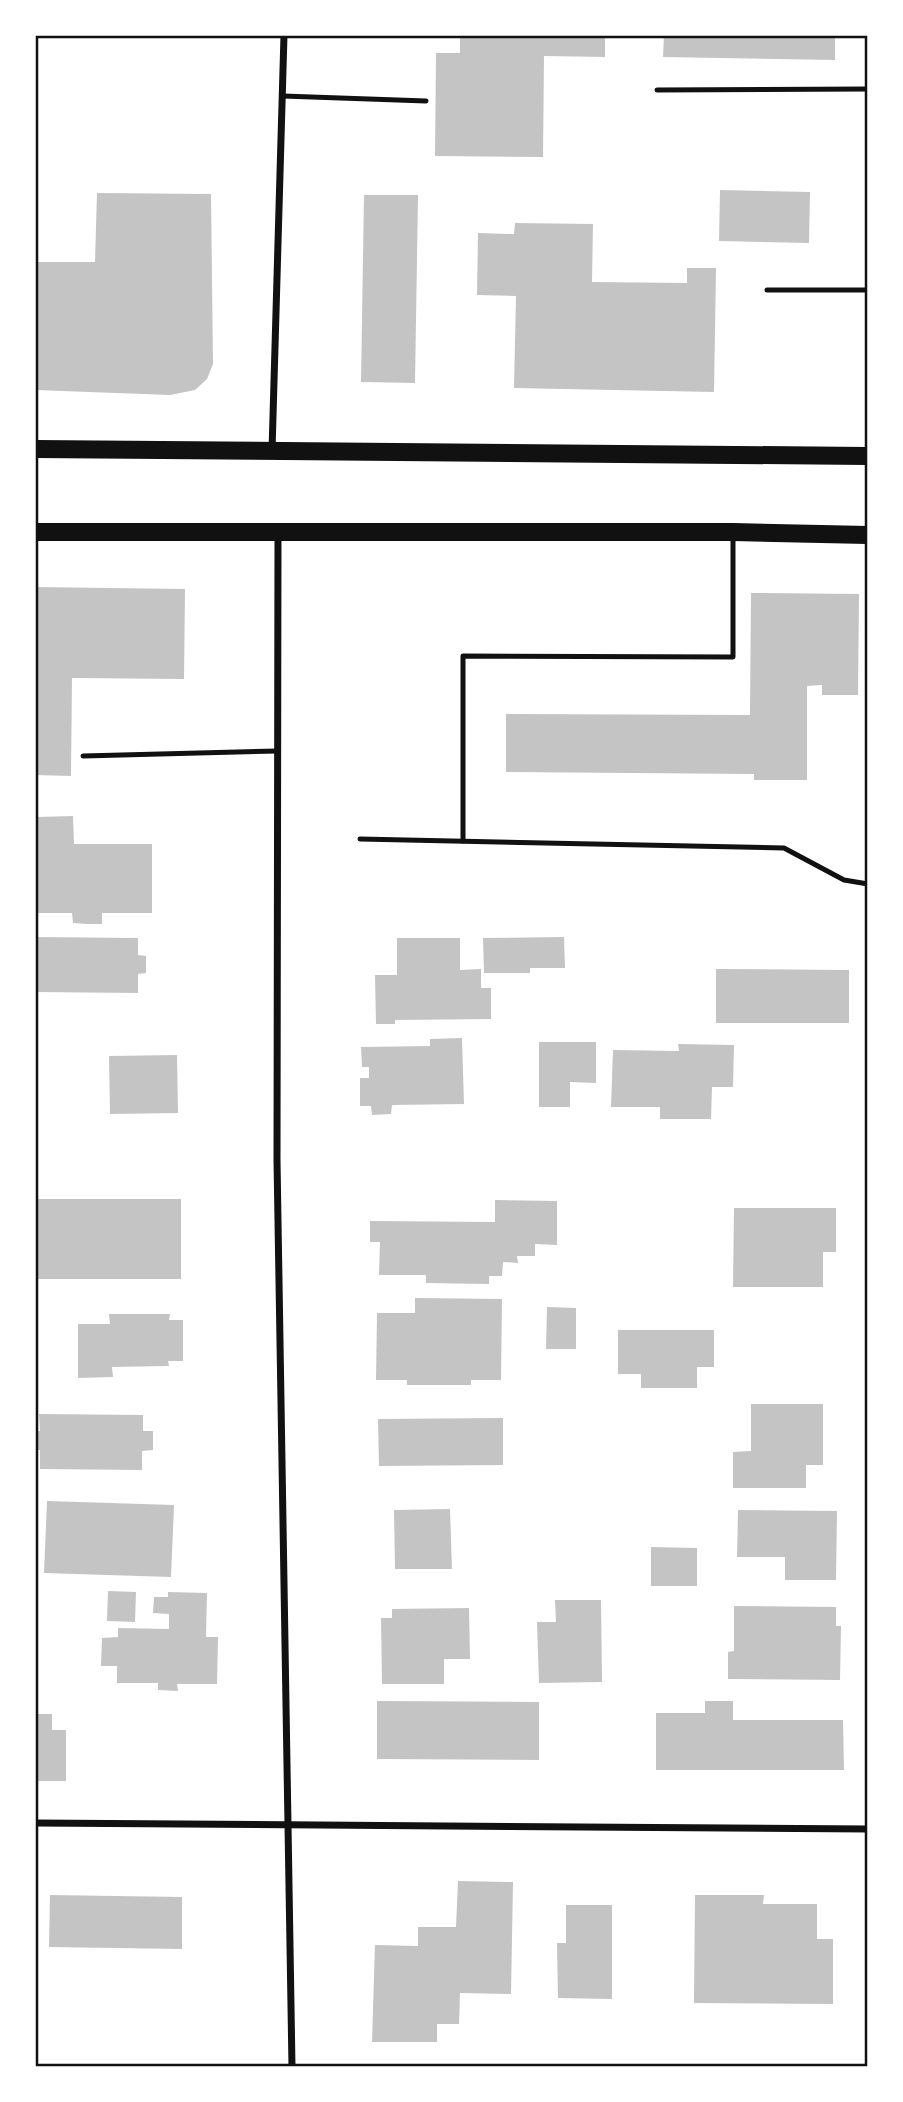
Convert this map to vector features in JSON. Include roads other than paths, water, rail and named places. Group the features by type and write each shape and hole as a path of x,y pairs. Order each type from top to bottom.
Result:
{"main road":[{"path":"35,449 868,456"},
{"path":"35,532 733,532 868,535"}],"street":[{"path":"272,451 284,35"},
{"path":"278,532 277,1160 292,2067"},
{"path":"35,1823 868,1829"}],"lane":[{"path":"657,90 868,89"},
{"path":"283,96 426,101"},
{"path":"766,290 868,290"},
{"path":"463,841 463,656 733,657 733,532"},
{"path":"83,756 278,751"},
{"path":"360,839 784,848 844,880 868,884"}]}
